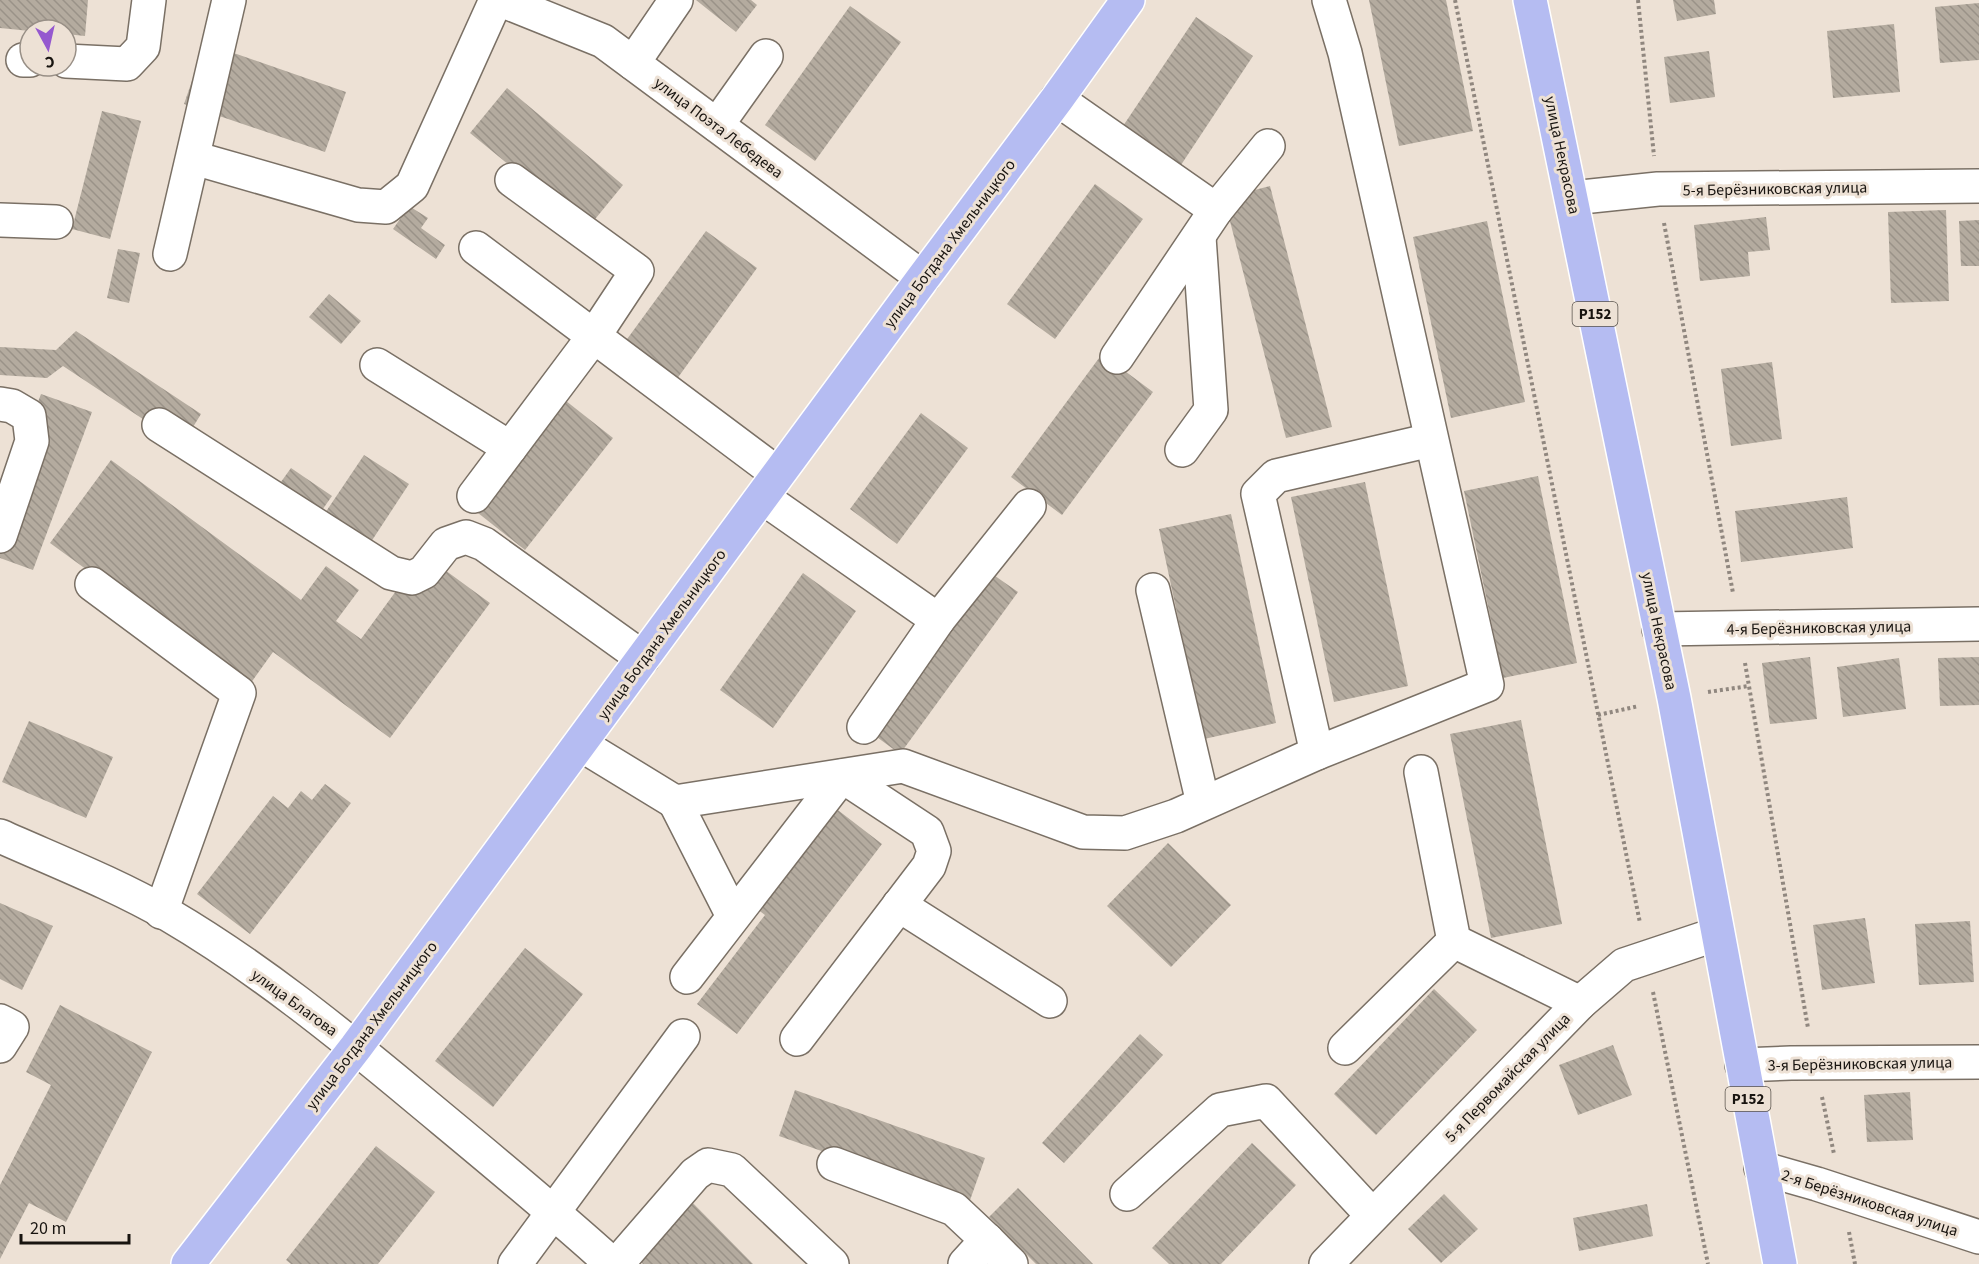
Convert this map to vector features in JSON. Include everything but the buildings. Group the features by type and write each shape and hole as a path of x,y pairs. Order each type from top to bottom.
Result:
{"main road":[{"name":"улица Богдана Хмельницкого","path":"188,1264 356,1047 1128,0"},
{"name":"улица Некрасова","path":"1530,0 1674,698 1780,1264"}],"street":[{"path":"78,62 127,64 143,46 149,0"},
{"path":"170,254 229,0"},
{"path":"194,158 358,205 386,207 412,186 496,0"},
{"name":"улица Поэта Лебедева","path":"501,0 603,41 923,278"},
{"path":"633,63 676,0"},
{"path":"675,802 903,766 1083,832 1125,833 1176,816 1317,753 1487,685 1345,53 1329,0"},
{"path":"717,125 766,56"},
{"path":"1057,99 1208,224 1211,410 1182,450"},
{"path":"1117,357 1208,224 1269,146"},
{"path":"474,496 594,336 637,271 512,180"},
{"name":"5-я Берёзниковская улица","path":"1572,198 1641,189 1979,186"},
{"path":"0,220 56,222"},
{"path":"476,248 594,336 770,486 938,620"},
{"path":"377,365 510,448"},
{"path":"0,404 12,406 29,416 32,441 0,536"},
{"path":"159,425 391,573 412,578 424,572 446,544 466,537 484,544 643,658"},
{"path":"1317,753 1258,494 1276,476 1431,440"},
{"path":"864,727 938,620 1029,506"},
{"path":"92,584 239,693 161,912"},
{"path":"1153,590 1203,803"},
{"name":"4-я Берёзниковская улица","path":"1659,629 1979,624"},
{"path":"580,744 675,802 734,916"},
{"path":"1421,772 1454,941"},
{"path":"797,1038 929,866 934,851 927,832 842,776"},
{"path":"687,977 842,776"},
{"name":"улица Благова","path":"0,836 106,884 161,912 199,934 271,984 356,1047 554,1211 612,1264"},
{"path":"899,905 1050,1001"},
{"name":"5-я Первомайская улица","path":"1326,1264 1580,1003 1624,965 1717,934"},
{"path":"1454,941 1580,1003"},
{"path":"1345,1048 1454,941"},
{"path":"0,1021 12,1027 0,1046"},
{"path":"515,1264 683,1036"},
{"name":"3-я Берёзниковская улица","path":"1742,1065 1791,1062 1979,1062"},
{"path":"1127,1194 1220,1110 1266,1101 1372,1215"},
{"path":"834,1164 954,1209 1011,1264"},
{"path":"617,1264 695,1174 708,1165 732,1170 832,1264"},
{"name":"2-я Берёзниковская улица","path":"1761,1168 1979,1237"},
{"path":"965,1264 987,1240"}],"path":[{"path":"1455,0 1708,1264"}]}
